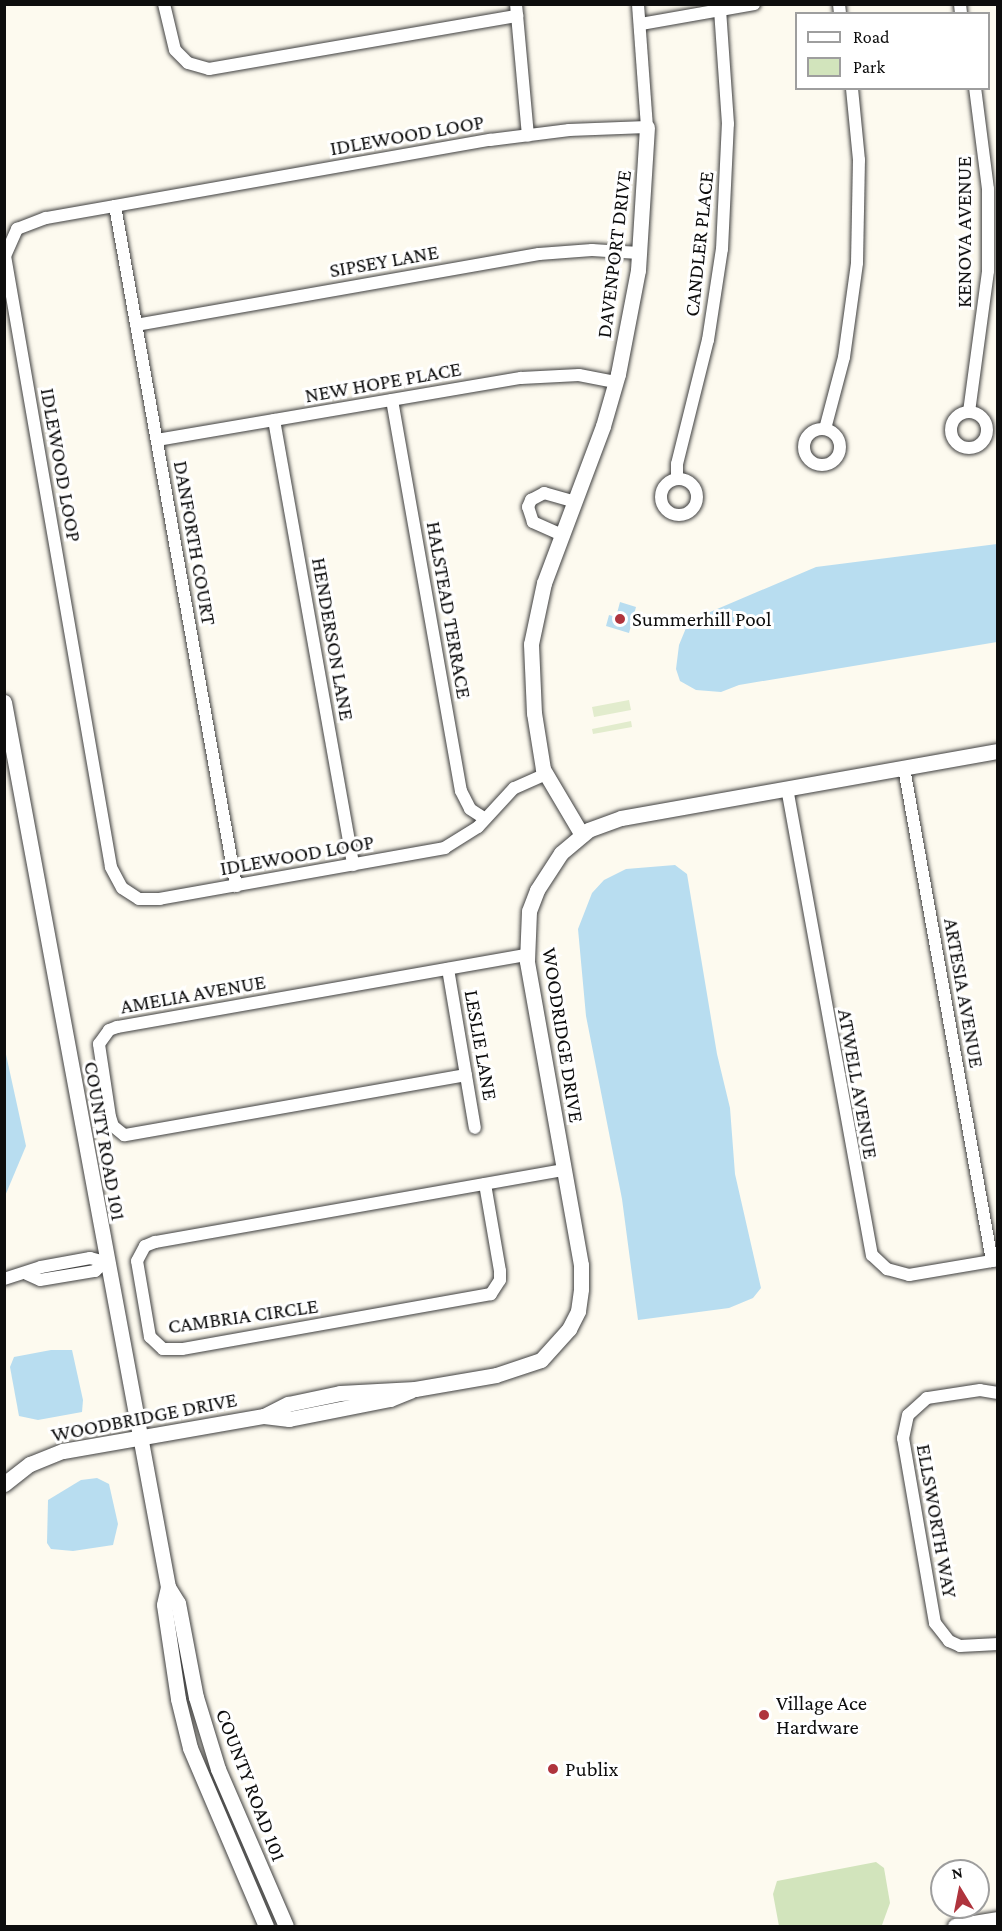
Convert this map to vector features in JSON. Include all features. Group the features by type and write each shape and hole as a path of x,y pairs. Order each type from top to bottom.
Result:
{"street":[{"path":"164,4 175,50 188,63 209,69 517,10 528,135"},
{"name":"DAVENPORT DRIVE","path":"582,835 546,774 534,713 531,644 535,612 576,502 616,382 639,252 647,127 638,4"},
{"path":"641,24 754,4"},
{"name":"CANDLER PLACE","path":"677,479 677,464 708,340 722,249 728,124 720,10"},
{"path":"825,429 844,357 857,263 859,172 852,90"},
{"name":"KENOVA AVENUE","path":"969,412 988,271 988,189 975,90"},
{"name":"IDLEWOOD LOOP","path":"546,774 514,788 466,837 445,848 149,900 122,888 111,867 5,256 10,237 27,222 528,135 647,127"},
{"name":"DANFORTH COURT","path":"115,206 236,886"},
{"name":"SIPSEY LANE","path":"136,325 539,254 592,250 639,252"},
{"name":"NEW HOPE PLACE","path":"157,440 554,374 616,382"},
{"name":"HALSTEAD TERRACE","path":"392,400 461,791 470,809 484,818"},
{"name":"HENDERSON LANE","path":"274,420 353,865"},
{"path":"562,536 533,522 528,507 537,495 544,493 576,502"},
{"name":"COUNTY ROAD 101","path":"5,703 6,722 105,1262 141,1437 168,1587 178,1603 203,1722 218,1769 286,1926"},
{"name":"WOODRIDGE DRIVE","path":"415,1389 522,1369 541,1360 569,1329 578,1311 581,1265 527,955 529,911 537,890 561,853 582,835 621,818 998,751"},
{"name":"ARTESIA AVENUE","path":"904,768 995,1260"},
{"name":"ATWELL AVENUE","path":"787,788 872,1255 887,1269 909,1275 995,1260"},
{"name":"AMELIA AVENUE","path":"466,1075 134,1136 117,1130 110,1117 99,1052 102,1037 109,1030 527,955"},
{"name":"LESLIE LANE","path":"448,969 475,1128"},
{"name":"CAMBRIA CIRCLE","path":"485,1184 500,1270 500,1280 491,1294 171,1351 155,1344 150,1337 137,1261 145,1246 485,1184 564,1170"},
{"path":"4,1279 27,1275 40,1280 94,1271 105,1262"},
{"name":"WOODBRIDGE DRIVE","path":"4,1484 30,1464 63,1451 264,1416 288,1404 340,1393 415,1389"},
{"name":"ELLSWORTH WAY","path":"998,1393 980,1390 927,1398 908,1415 903,1438 935,1623 950,1641 960,1646 998,1644"},
{"name":"COUNTY ROAD 101","path":"168,1587 164,1605 184,1726 266,1926"},
{"path":"184,1726 203,1722"},
{"path":"239,1863 256,1856"},
{"path":"955,1926 998,1919"}],"green space":[{"path":"629,700 631,710 594,717 592,707"},
{"path":"631,721 632,727 593,734 592,729"},
{"path":"876,1862 884,1868 890,1903 882,1925 779,1926 773,1894 777,1881"}],"water":[{"path":"997,544 997,642 739,685 721,692 696,690 680,681 676,669 679,645 686,628 696,618 816,567"},
{"name":"Summerhill Pool","path":"620,602 636,607 629,633 606,626 609,615 616,617"},
{"path":"675,865 687,874 717,1054 730,1108 735,1174 761,1288 753,1298 729,1308 638,1320 622,1199 586,1016 578,929 592,893 604,880 626,869"},
{"path":"5,1050 26,1146 4,1196"},
{"path":"51,1350 72,1350 83,1400 82,1412 38,1420 19,1416 10,1367 14,1357"},
{"path":"97,1478 109,1484 118,1524 113,1545 73,1551 51,1549 47,1543 48,1500 81,1480"}],"place":[{"name":"Summerhill Pool","path":"620,619"},
{"name":"Village Ace Hardware","path":"764,1715"},
{"name":"Publix","path":"553,1769"}]}
